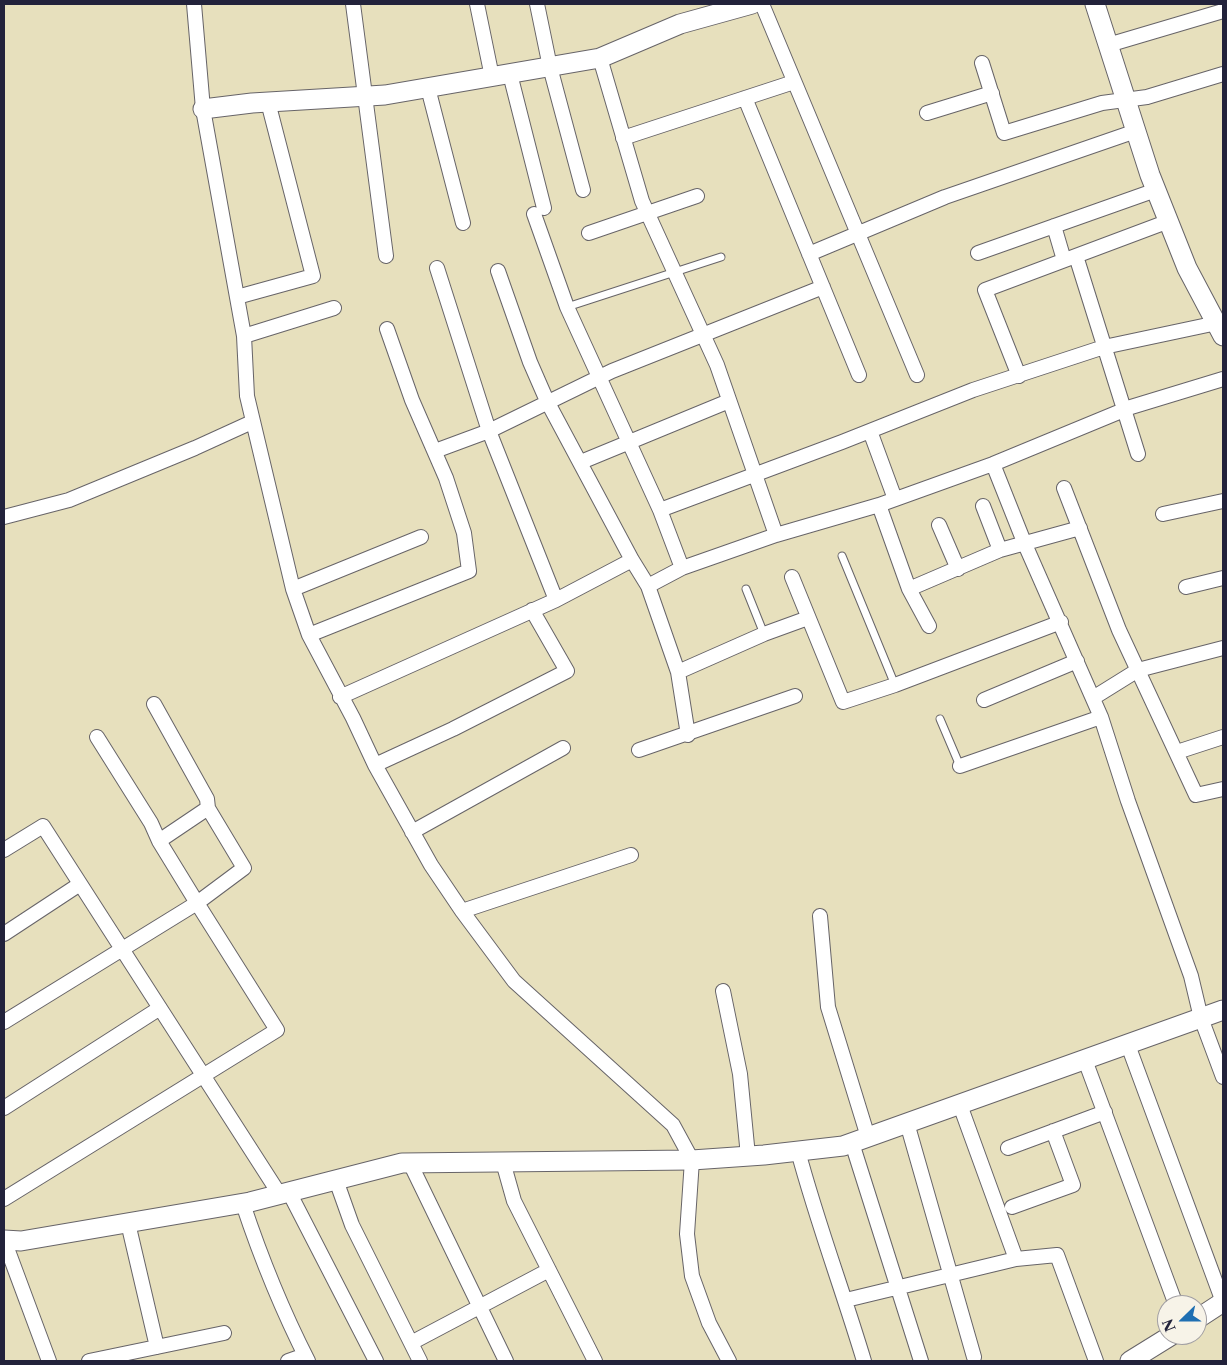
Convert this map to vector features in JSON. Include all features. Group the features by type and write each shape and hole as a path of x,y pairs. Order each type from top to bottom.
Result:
{"street":[{"path":"194,4 203,110 244,336 247,396 293,589 309,635 340,697 354,718 375,765 412,832 462,912 514,981 673,1125 692,1160 687,1234 692,1276 709,1323 729,1361"},
{"path":"352,4 386,256"},
{"path":"477,4 501,75 567,307 660,510 682,568"},
{"path":"537,4 550,67 583,190"},
{"path":"203,110 268,102 365,96 428,88 600,58 680,24 752,4"},
{"path":"762,4 918,375"},
{"path":"660,510 973,390 1104,347 1220,329 1187,268 1156,190 1095,4"},
{"path":"1108,45 1223,11"},
{"path":"600,58 623,138 648,213 703,334 729,401 776,535"},
{"path":"982,63 1004,133 1102,103 1146,97 1223,74"},
{"path":"623,138 794,82"},
{"path":"428,88 462,223"},
{"path":"927,113 992,93"},
{"path":"745,98 860,376"},
{"path":"237,297 313,276 268,102"},
{"path":"809,254 944,197 1136,131"},
{"path":"978,252 1156,190"},
{"path":"589,233 697,196"},
{"path":"1019,376 985,290 1169,221"},
{"path":"1054,226 1070,258 1104,347 1138,454"},
{"path":"437,268 488,431 556,600"},
{"path":"498,271 530,362 547,401 632,560 648,586 678,672 688,735"},
{"path":"435,451 488,431 547,401 703,334 823,287"},
{"path":"244,336 334,308"},
{"path":"309,635 469,571 464,533 435,451 386,329"},
{"path":"648,586 682,568 776,535 879,505 994,464 1181,391 1223,379"},
{"path":"581,462 729,401"},
{"path":"4,517 68,500 195,448 252,422"},
{"path":"870,430 895,499"},
{"path":"994,464 1024,542 1061,622 1101,717 1128,801 1191,976 1201,1018 1223,1077"},
{"path":"1064,488 1119,630 1196,795 1223,789"},
{"path":"1163,514 1223,500"},
{"path":"879,505 909,589 929,626"},
{"path":"983,506 1000,550"},
{"path":"939,524 958,569"},
{"path":"909,589 1000,550 1080,528"},
{"path":"293,589 421,537"},
{"path":"340,697 556,600 632,560"},
{"path":"792,577 843,702 895,685 1061,622"},
{"path":"1186,587 1223,578"},
{"path":"375,765 453,729 567,671 532,610"},
{"path":"678,672 764,634 808,618"},
{"path":"1093,698 1138,670 1223,648"},
{"path":"984,700 1077,661"},
{"path":"639,750 688,735 795,696"},
{"path":"4,1022 197,903 244,868 208,808 207,799 154,704"},
{"path":"960,766 1101,717"},
{"path":"4,1198 277,1030 158,841 151,823 96,737"},
{"path":"1177,752 1223,737"},
{"path":"412,832 563,748"},
{"path":"158,841 208,808"},
{"path":"4,850 43,826 202,1075 284,1194 376,1361"},
{"path":"462,912 631,855"},
{"path":"4,934 80,884"},
{"path":"820,916 828,1007 897,1286 921,1361"},
{"path":"723,991 740,1074 748,1156"},
{"path":"4,1108 160,1008"},
{"path":"49,1361 4,1240 21,1241 243,1204 410,1163 692,1160 843,1146 1223,1010"},
{"path":"1128,1045 1223,1302 1207,1312"},
{"path":"1085,1060 1172,1295"},
{"path":"960,1105 1016,1259"},
{"path":"1008,1148 1105,1112"},
{"path":"907,1123 974,1357"},
{"path":"1012,1207 1073,1184 1053,1131"},
{"path":"798,1151 813,1206 846,1300 864,1361"},
{"path":"502,1162 514,1200 595,1361"},
{"path":"410,1163 506,1361"},
{"path":"336,1180 352,1224 420,1361"},
{"path":"243,1204 259,1254 306,1358 288,1361"},
{"path":"128,1223 157,1347"},
{"path":"846,1300 897,1286 1016,1259 1057,1254 1096,1361"},
{"path":"411,1343 549,1270"},
{"path":"90,1361 224,1333"},
{"path":"1130,1361 1157,1344"}],"lane":[{"path":"567,307 721,257"},
{"path":"842,556 895,685"},
{"path":"746,590 764,634"},
{"path":"940,718 960,766"}]}
